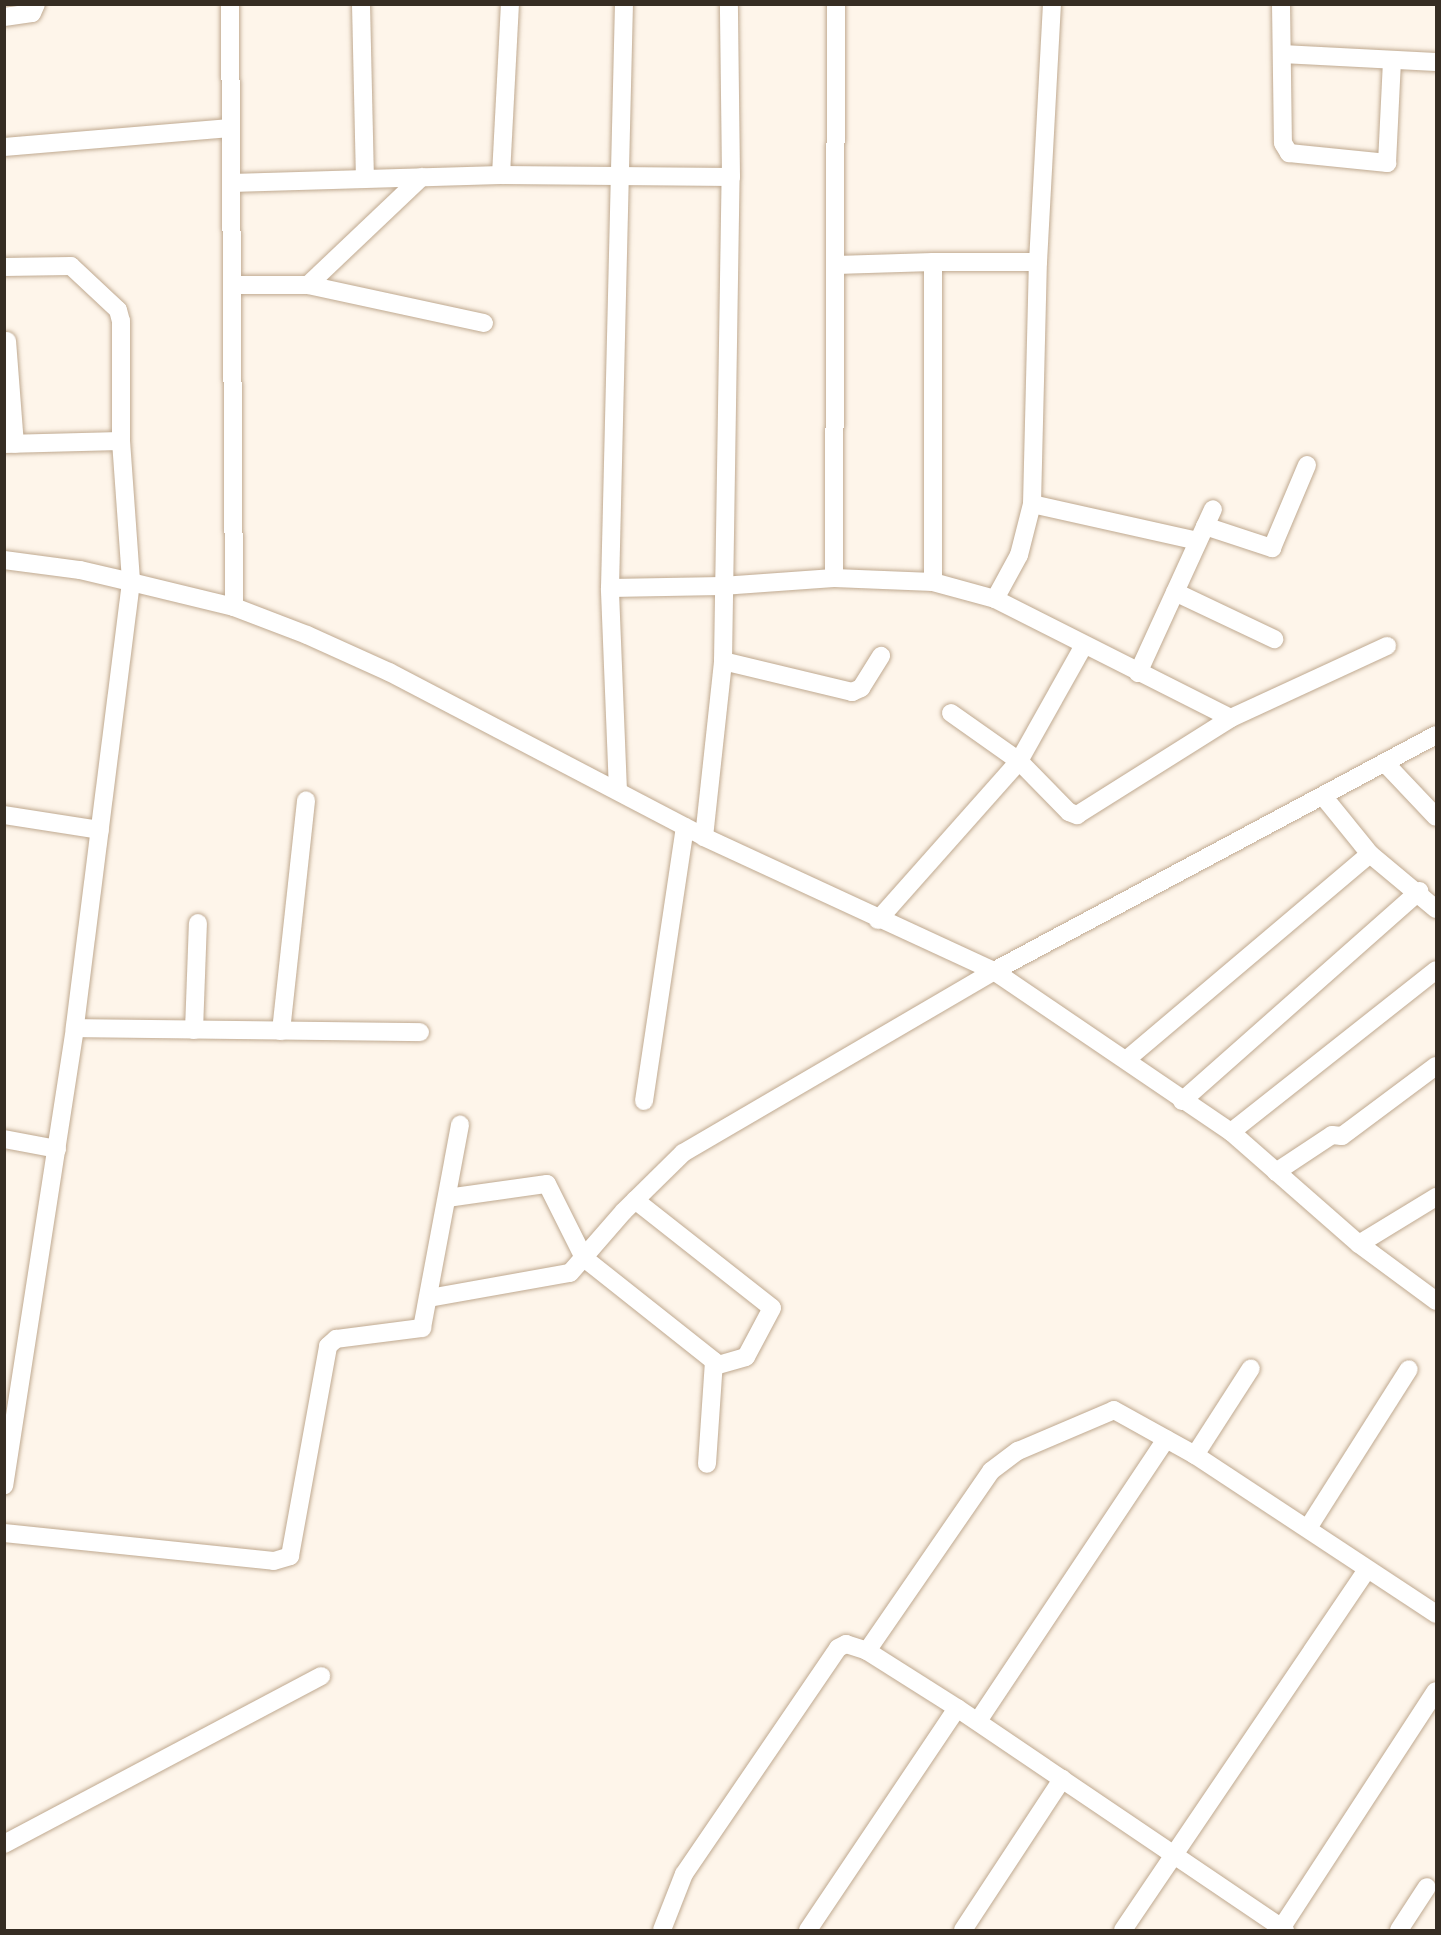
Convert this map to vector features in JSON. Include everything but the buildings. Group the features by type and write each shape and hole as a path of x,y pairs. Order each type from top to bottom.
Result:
{"street":[{"path":"4,17 32,13 36,4"},
{"path":"230,4 234,607"},
{"path":"361,4 365,178"},
{"path":"501,176 510,4"},
{"path":"618,791 610,588 622,178 624,4"},
{"path":"704,837 723,661 722,586 731,177 729,4"},
{"path":"834,578 836,4"},
{"path":"994,599 1019,555 1032,504 1038,262 1052,4"},
{"path":"1281,4 1286,151 1383,165 1389,160 1392,61"},
{"path":"1282,54 1437,62"},
{"path":"4,147 230,128"},
{"path":"231,183 501,176 731,177"},
{"path":"308,285 422,177"},
{"path":"933,262 933,582"},
{"path":"836,265 1038,262"},
{"path":"4,267 71,266 118,310 121,321 121,441 131,582 75,1028 57,1149 12,1383 4,1486"},
{"path":"232,285 308,285 484,323"},
{"path":"7,341 10,444 121,441"},
{"path":"1032,504 1205,526 1272,548 1307,465"},
{"path":"1137,673 1205,526"},
{"path":"4,560 80,570 234,607 388,672 704,837 878,921 994,971 1126,1059 1182,1101 1231,1132 1359,1244 1437,1301"},
{"path":"610,588 722,586 834,578 933,582 994,599 1083,646 1231,718"},
{"path":"1175,592 1274,639"},
{"path":"878,921 1019,761 1083,646"},
{"path":"951,713 1019,761 1069,812 1077,815 1231,718 1387,646"},
{"path":"723,661 852,692 861,688 881,656"},
{"path":"429,1298 570,1273 635,1200 683,1153 994,971 1437,735"},
{"path":"1385,763 1437,817"},
{"path":"1323,796 1370,854 1419,891 1437,909"},
{"path":"281,1031 306,800"},
{"path":"4,815 100,830"},
{"path":"644,1101 686,827"},
{"path":"1126,1059 1370,854"},
{"path":"1182,1101 1419,891"},
{"path":"194,1030 198,922"},
{"path":"1231,1132 1437,970"},
{"path":"75,1028 420,1032"},
{"path":"1276,1172 1332,1135 1342,1136 1437,1066"},
{"path":"4,1533 283,1560 293,1552 329,1342 420,1329 429,1298 460,1125"},
{"path":"4,1139 57,1149"},
{"path":"447,1198 544,1182 584,1258 710,1357 714,1366 707,1464"},
{"path":"1359,1244 1437,1197"},
{"path":"635,1200 772,1308 746,1357 714,1366"},
{"path":"1195,1455 1251,1368"},
{"path":"1308,1528 1409,1369"},
{"path":"867,1651 982,1482 1008,1457 1106,1411 1120,1412 1195,1455 1437,1614"},
{"path":"978,1721 1166,1439"},
{"path":"1122,1930 1367,1570"},
{"path":"662,1930 684,1874 838,1648 846,1644 867,1651 978,1721 1174,1853 1282,1930 1437,1691"},
{"path":"4,1844 321,1676"},
{"path":"808,1930 957,1708"},
{"path":"963,1930 1062,1779"},
{"path":"1399,1930 1427,1887"}]}
